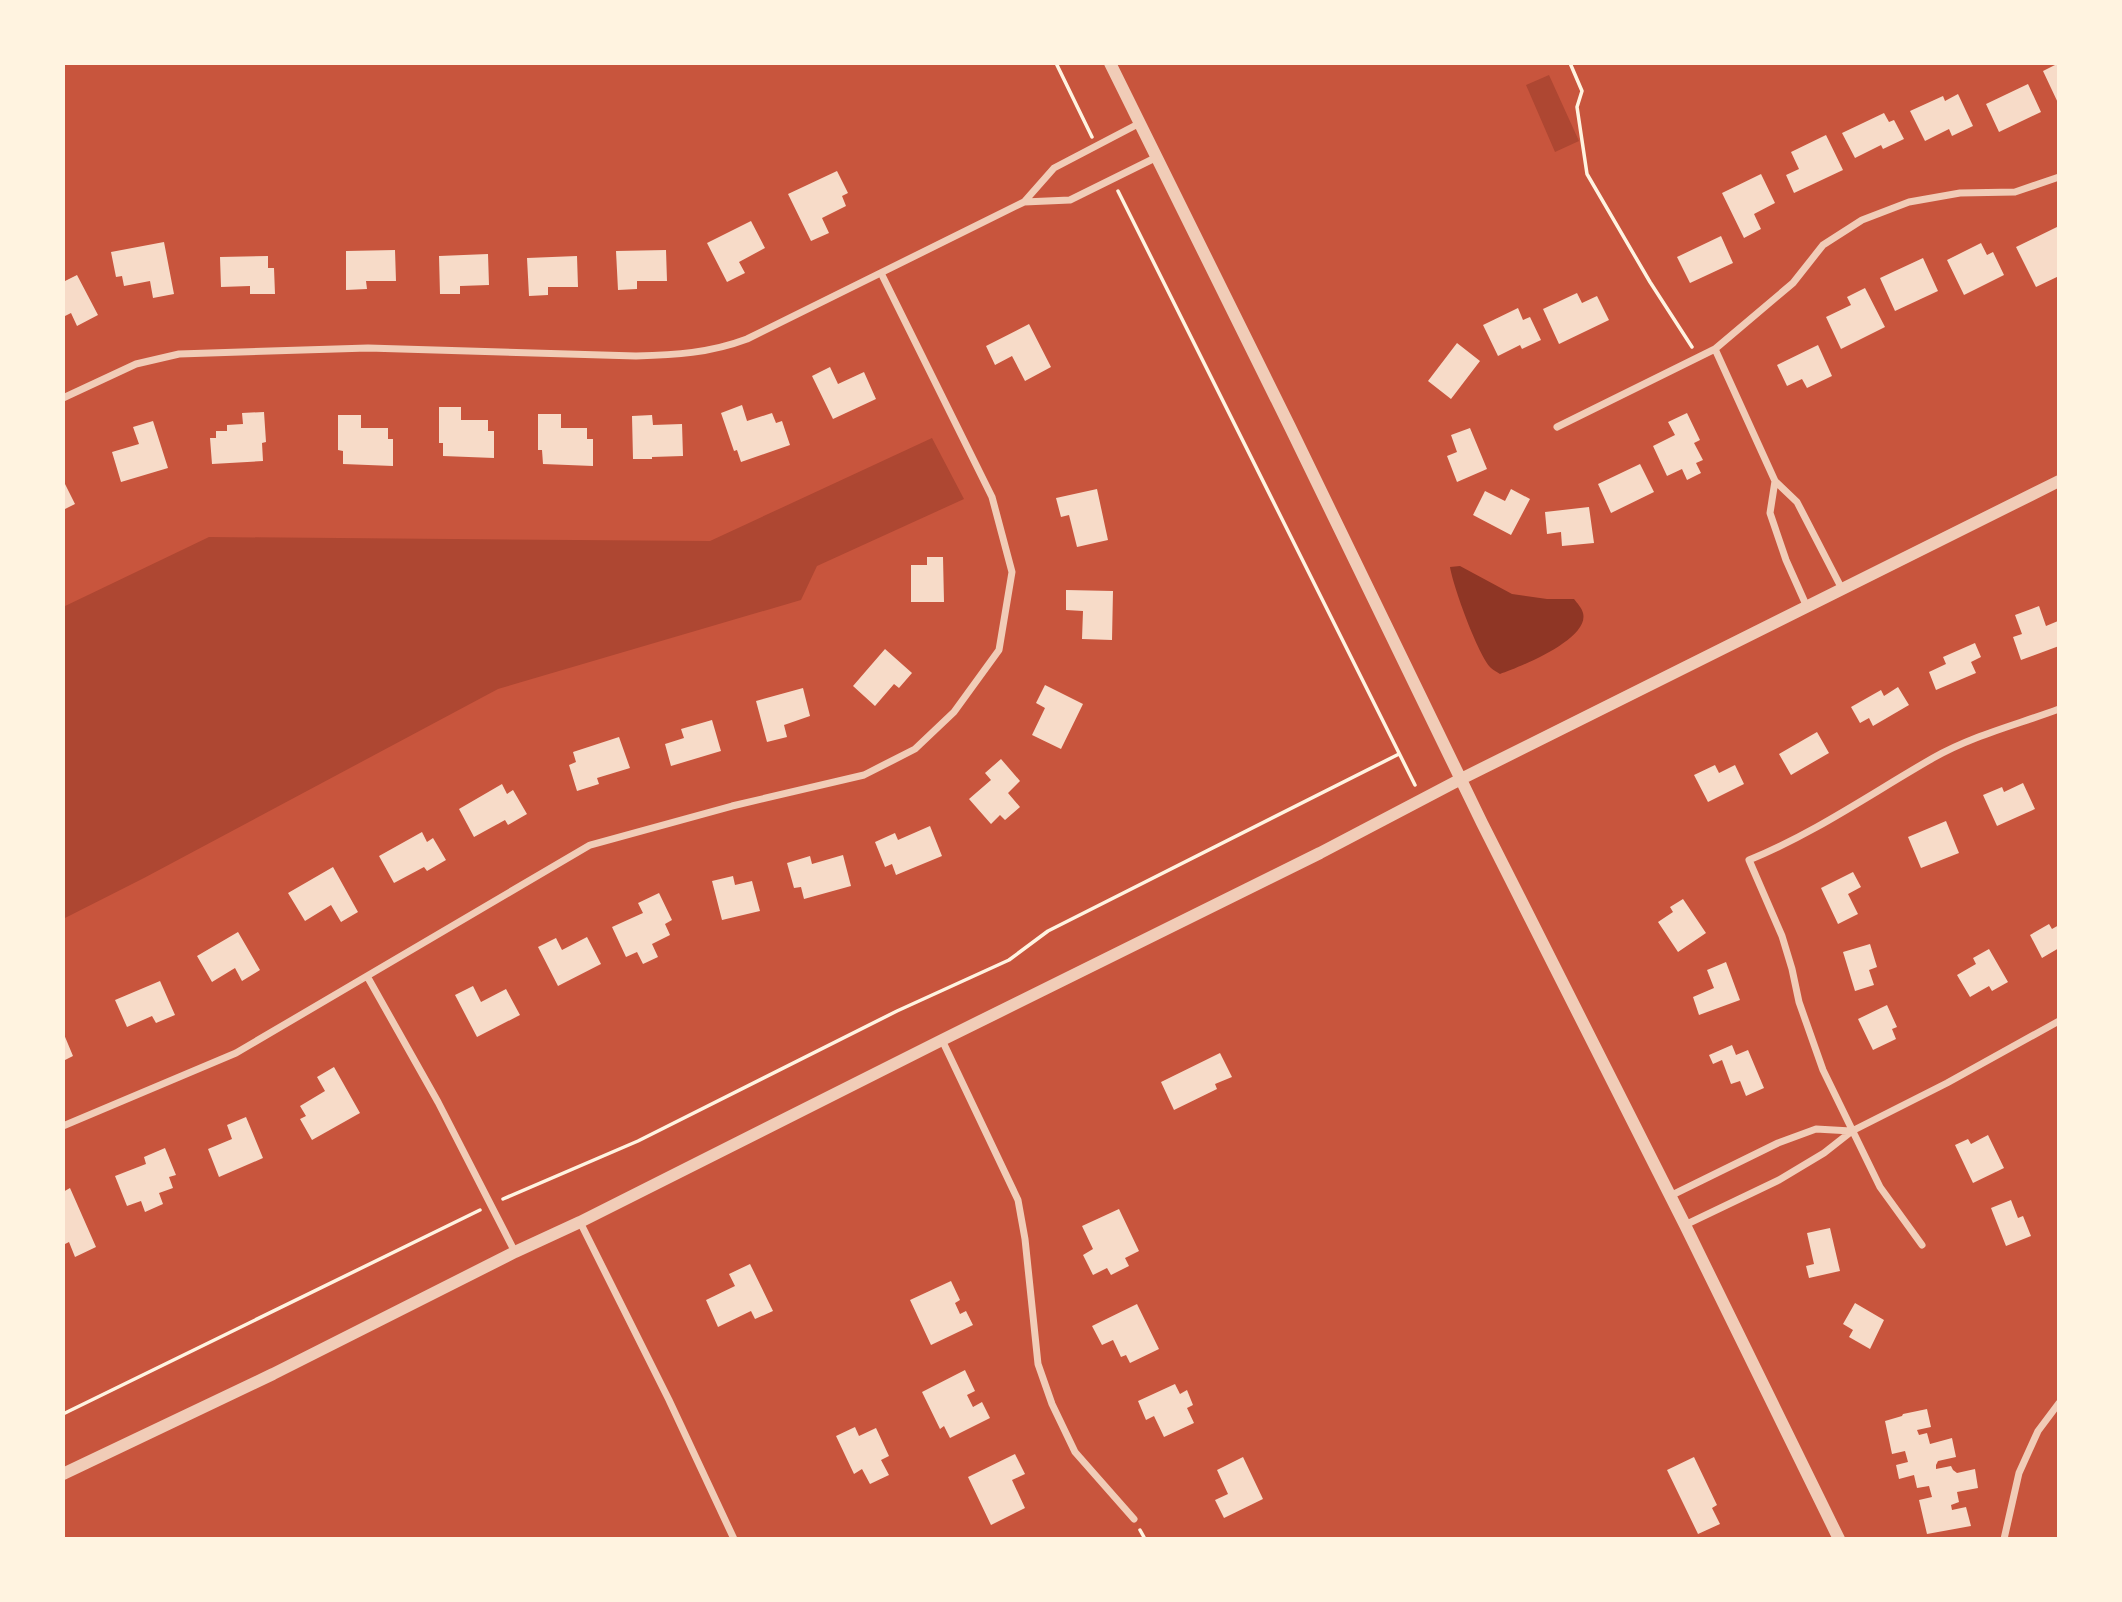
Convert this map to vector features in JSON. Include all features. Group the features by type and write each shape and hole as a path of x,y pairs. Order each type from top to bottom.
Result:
{"street":[{"path":"1110,63 1461,779 1839,1539"},
{"path":"63,398 136,364 179,354 368,348 636,356 710,351 747,339 1024,202 1054,168 1140,123"},
{"path":"1024,202 1070,200 1157,157"},
{"path":"1557,427 1716,349 1793,283 1824,245 1862,220 1909,202 1960,193 2015,192 2059,177"},
{"path":"63,1126 236,1054 590,845 732,806 864,775 915,749 954,712 999,650 1012,572 992,497 881,273"},
{"path":"1716,349 1775,481 1797,502 1842,589"},
{"path":"1775,481 1770,513 1786,560 1807,607"},
{"path":"63,1474 273,1374 514,1252 580,1222 2059,481"},
{"path":"1922,1245 1880,1187 1823,1070 1799,1002 1782,936 1749,860 1815,829 1934,758 1977,736 2059,709"},
{"path":"367,976 438,1102 514,1252"},
{"path":"1685,1225 1790,1174 1824,1153 1852,1130 1947,1083 2059,1021"},
{"path":"942,1040 1018,1200 1025,1239 1038,1364 1052,1404 1075,1452 1134,1519"},
{"path":"1670,1196 1778,1143 1816,1129 1852,1130"},
{"path":"580,1222 663,1388 734,1539"},
{"path":"2004,1539 2019,1472 2038,1431 2059,1403"}],"path":[{"path":"1056,63 1097,146"},
{"path":"1570,63 1582,91 1577,107 1587,174 1650,282 1699,357"},
{"path":"1113,179 1422,800"},
{"path":"63,1414 490,1205 638,1141 897,1011 1009,960 1048,931 1399,754"}],"shaded area":[{"path":"1549,75 1579,141 1555,152 1526,85"},
{"path":"932,438 964,499 817,566 801,600 498,689 63,919 63,607 209,537 710,541"},
{"path":"1460,566 1512,594 1547,599 1574,599 1583,613 1582,623 1576,633 1552,651 1500,674 1486,661 1461,604 1450,567"}],"building":[{"path":"2059,63 2059,105 2043,71"},
{"path":"2028,84 2041,112 1999,132 1986,104"},
{"path":"1958,94 1973,126 1952,136 1949,129 1925,141 1910,111 1943,96 1945,101"},
{"path":"1884,113 1889,122 1894,120 1904,139 1883,149 1881,145 1855,158 1842,133"},
{"path":"1826,135 1843,170 1794,193 1786,175 1799,169 1791,152"},
{"path":"837,171 848,193 842,196 846,206 822,218 829,233 811,241 788,194"},
{"path":"1761,174 1775,203 1754,214 1761,229 1744,238 1722,193"},
{"path":"751,221 765,248 739,262 745,273 727,282 707,243"},
{"path":"2059,226 2059,276 2036,287 2016,247"},
{"path":"1721,236 1733,263 1690,283 1677,257"},
{"path":"164,242 174,294 153,298 150,281 124,286 122,276 116,277 111,252"},
{"path":"1981,243 1987,255 1993,252 2004,275 1964,295 1947,260"},
{"path":"395,250 396,281 366,281 367,289 346,290 346,251"},
{"path":"666,250 667,281 637,281 637,289 618,290 616,251"},
{"path":"488,254 489,285 460,286 460,294 440,294 439,256"},
{"path":"268,256 268,268 274,268 275,294 250,294 250,286 221,287 220,257"},
{"path":"577,256 578,287 548,287 548,295 529,296 527,258"},
{"path":"1923,258 1938,291 1895,311 1880,278"},
{"path":"77,275 98,315 77,326 71,313 63,317 63,282"},
{"path":"1865,288 1885,327 1841,349 1826,317 1851,305 1847,297"},
{"path":"1577,293 1582,303 1597,296 1609,320 1559,344 1543,309"},
{"path":"1518,308 1523,320 1530,317 1541,340 1522,349 1520,345 1498,356 1483,325"},
{"path":"1029,324 1051,367 1025,381 1012,356 995,365 986,346"},
{"path":"1457,343 1480,361 1451,399 1428,381"},
{"path":"1818,345 1832,376 1807,388 1802,379 1787,386 1777,365"},
{"path":"830,367 838,384 864,372 876,399 833,419 812,376"},
{"path":"742,405 747,421 772,413 776,423 782,421 790,445 741,462 737,450 734,451 721,413"},
{"path":"439,407 461,407 461,420 488,420 488,431 494,431 494,458 443,456 443,443 439,443"},
{"path":"264,412 266,442 262,443 263,461 212,464 210,438 216,438 216,431 227,431 227,425 243,424 242,413"},
{"path":"1687,413 1700,440 1694,443 1703,460 1696,463 1701,473 1687,480 1682,469 1667,476 1653,446 1675,435 1668,422"},
{"path":"538,414 561,414 561,428 587,428 587,439 593,439 593,466 543,464 542,450 538,450"},
{"path":"338,415 361,415 361,428 388,428 388,439 393,439 393,466 343,464 343,451 338,450"},
{"path":"652,415 653,425 682,424 683,456 633,459 632,416"},
{"path":"153,421 168,468 121,482 112,452 139,444 133,427"},
{"path":"1470,428 1487,469 1457,482 1447,456 1457,452 1451,435"},
{"path":"1640,464 1654,492 1611,513 1598,484"},
{"path":"63,480 75,504 63,510"},
{"path":"1097,489 1108,540 1077,547 1069,515 1061,517 1056,498"},
{"path":"1511,489 1530,499 1511,535 1473,515 1485,491 1505,501"},
{"path":"1589,507 1594,543 1562,546 1561,532 1547,534 1545,512"},
{"path":"927,557 943,557 944,602 911,602 911,565 927,565"},
{"path":"1066,590 1113,591 1112,640 1082,639 1083,611 1066,610"},
{"path":"2039,606 2046,626 2058,621 2059,646 2021,660 2013,637 2022,634 2015,615"},
{"path":"1975,643 1981,657 1971,662 1976,673 1936,690 1929,672 1946,664 1943,657"},
{"path":"885,649 912,673 899,688 894,684 875,706 853,686"},
{"path":"1045,685 1083,704 1061,749 1032,735 1045,708 1036,703"},
{"path":"1898,687 1909,705 1873,726 1869,718 1860,723 1851,707 1881,690 1884,696"},
{"path":"803,688 810,716 784,725 787,737 767,742 756,701"},
{"path":"712,720 721,751 671,766 665,744 684,738 681,729"},
{"path":"1817,732 1829,753 1791,775 1779,754"},
{"path":"619,737 630,768 597,778 599,784 577,791 569,765 576,762 573,752"},
{"path":"1001,759 1020,781 1008,793 1020,807 1005,820 1000,815 991,824 969,799 991,780 985,773"},
{"path":"1715,765 1719,773 1735,765 1744,784 1708,802 1694,775"},
{"path":"2023,783 2035,809 1997,826 1983,795 2002,787 2004,792"},
{"path":"502,784 507,794 513,790 527,814 508,825 505,820 474,837 459,809"},
{"path":"1946,821 1959,853 1921,868 1908,837"},
{"path":"930,826 942,856 896,875 892,864 885,867 875,842 895,833 898,840"},
{"path":"422,832 427,842 433,838 446,860 427,871 424,867 394,883 379,856"},
{"path":"843,855 851,886 804,899 801,887 794,888 787,863 810,856 812,864"},
{"path":"333,867 358,912 341,922 331,905 305,921 288,893"},
{"path":"1853,872 1861,887 1848,894 1858,914 1838,924 1821,888"},
{"path":"733,876 735,885 752,881 760,911 722,920 712,881"},
{"path":"659,893 672,920 665,924 670,935 652,944 658,957 643,964 637,952 626,957 612,927 643,913 638,903"},
{"path":"1683,899 1706,933 1678,952 1658,922 1673,912 1670,907"},
{"path":"2049,924 2052,929 2059,925 2059,948 2042,958 2030,935"},
{"path":"238,932 260,970 242,981 235,968 212,982 197,956"},
{"path":"587,937 601,964 558,986 538,947 556,938 562,950"},
{"path":"1870,944 1877,967 1869,970 1874,985 1855,991 1843,952"},
{"path":"1989,949 2008,982 1992,991 1989,986 1970,997 1957,975 1976,964 1973,958"},
{"path":"1726,962 1740,1000 1699,1015 1693,997 1714,988 1707,970"},
{"path":"160,981 175,1015 156,1023 152,1016 127,1027 115,1000"},
{"path":"473,986 481,1002 506,989 520,1015 477,1037 455,995"},
{"path":"1887,1005 1897,1027 1892,1029 1896,1039 1873,1050 1858,1019"},
{"path":"63,1032 73,1056 63,1061"},
{"path":"1732,1045 1736,1055 1748,1050 1764,1088 1746,1096 1740,1081 1731,1084 1722,1060 1713,1064 1709,1055"},
{"path":"1220,1053 1232,1077 1215,1084 1217,1089 1174,1110 1161,1082"},
{"path":"334,1067 360,1113 312,1140 300,1119 306,1116 300,1106 325,1091 317,1077"},
{"path":"246,1117 263,1158 219,1177 208,1149 232,1139 227,1125"},
{"path":"1988,1135 2004,1168 1973,1183 1955,1145 1968,1139 1971,1144"},
{"path":"165,1148 176,1175 169,1177 173,1188 159,1193 163,1204 145,1212 141,1201 127,1206 115,1176 146,1164 144,1157"},
{"path":"70,1188 96,1247 75,1257 69,1242 63,1245 63,1192"},
{"path":"2011,1200 2018,1218 2023,1216 2031,1236 2006,1246 1991,1208"},
{"path":"1119,1209 1139,1251 1125,1258 1129,1266 1111,1275 1107,1268 1093,1275 1083,1255 1093,1249 1082,1226"},
{"path":"1830,1228 1840,1271 1809,1278 1806,1266 1814,1264 1807,1233"},
{"path":"750,1264 773,1311 755,1319 751,1311 718,1327 706,1300 735,1286 729,1274"},
{"path":"951,1281 960,1300 955,1303 960,1314 966,1311 973,1325 931,1345 910,1300"},
{"path":"1855,1303 1884,1320 1870,1349 1849,1337 1853,1330 1843,1324"},
{"path":"1137,1304 1159,1349 1130,1363 1126,1355 1121,1357 1113,1340 1102,1345 1092,1326"},
{"path":"965,1370 975,1391 967,1395 973,1407 982,1402 990,1418 950,1438 944,1426 940,1429 922,1392"},
{"path":"1175,1384 1180,1394 1187,1390 1193,1405 1187,1408 1194,1423 1164,1437 1154,1416 1146,1420 1138,1401"},
{"path":"1927,1409 1931,1427 1917,1430 1919,1435 1927,1433 1930,1444 1952,1438 1956,1457 1938,1461 1936,1469 1951,1466 1957,1473 1975,1469 1978,1488 1957,1492 1959,1502 1951,1505 1952,1510 1966,1507 1971,1526 1927,1534 1919,1500 1932,1497 1929,1486 1917,1488 1914,1475 1899,1479 1896,1465 1908,1462 1905,1451 1892,1454 1885,1421"},
{"path":"855,1427 859,1436 876,1428 889,1456 881,1460 889,1475 870,1484 862,1469 854,1474 836,1436"},
{"path":"1015,1454 1025,1474 1012,1480 1025,1508 991,1525 968,1477"},
{"path":"1243,1457 1263,1499 1224,1518 1215,1500 1228,1494 1217,1470"},
{"path":"1694,1457 1717,1505 1712,1508 1720,1524 1698,1534 1667,1470"}]}
